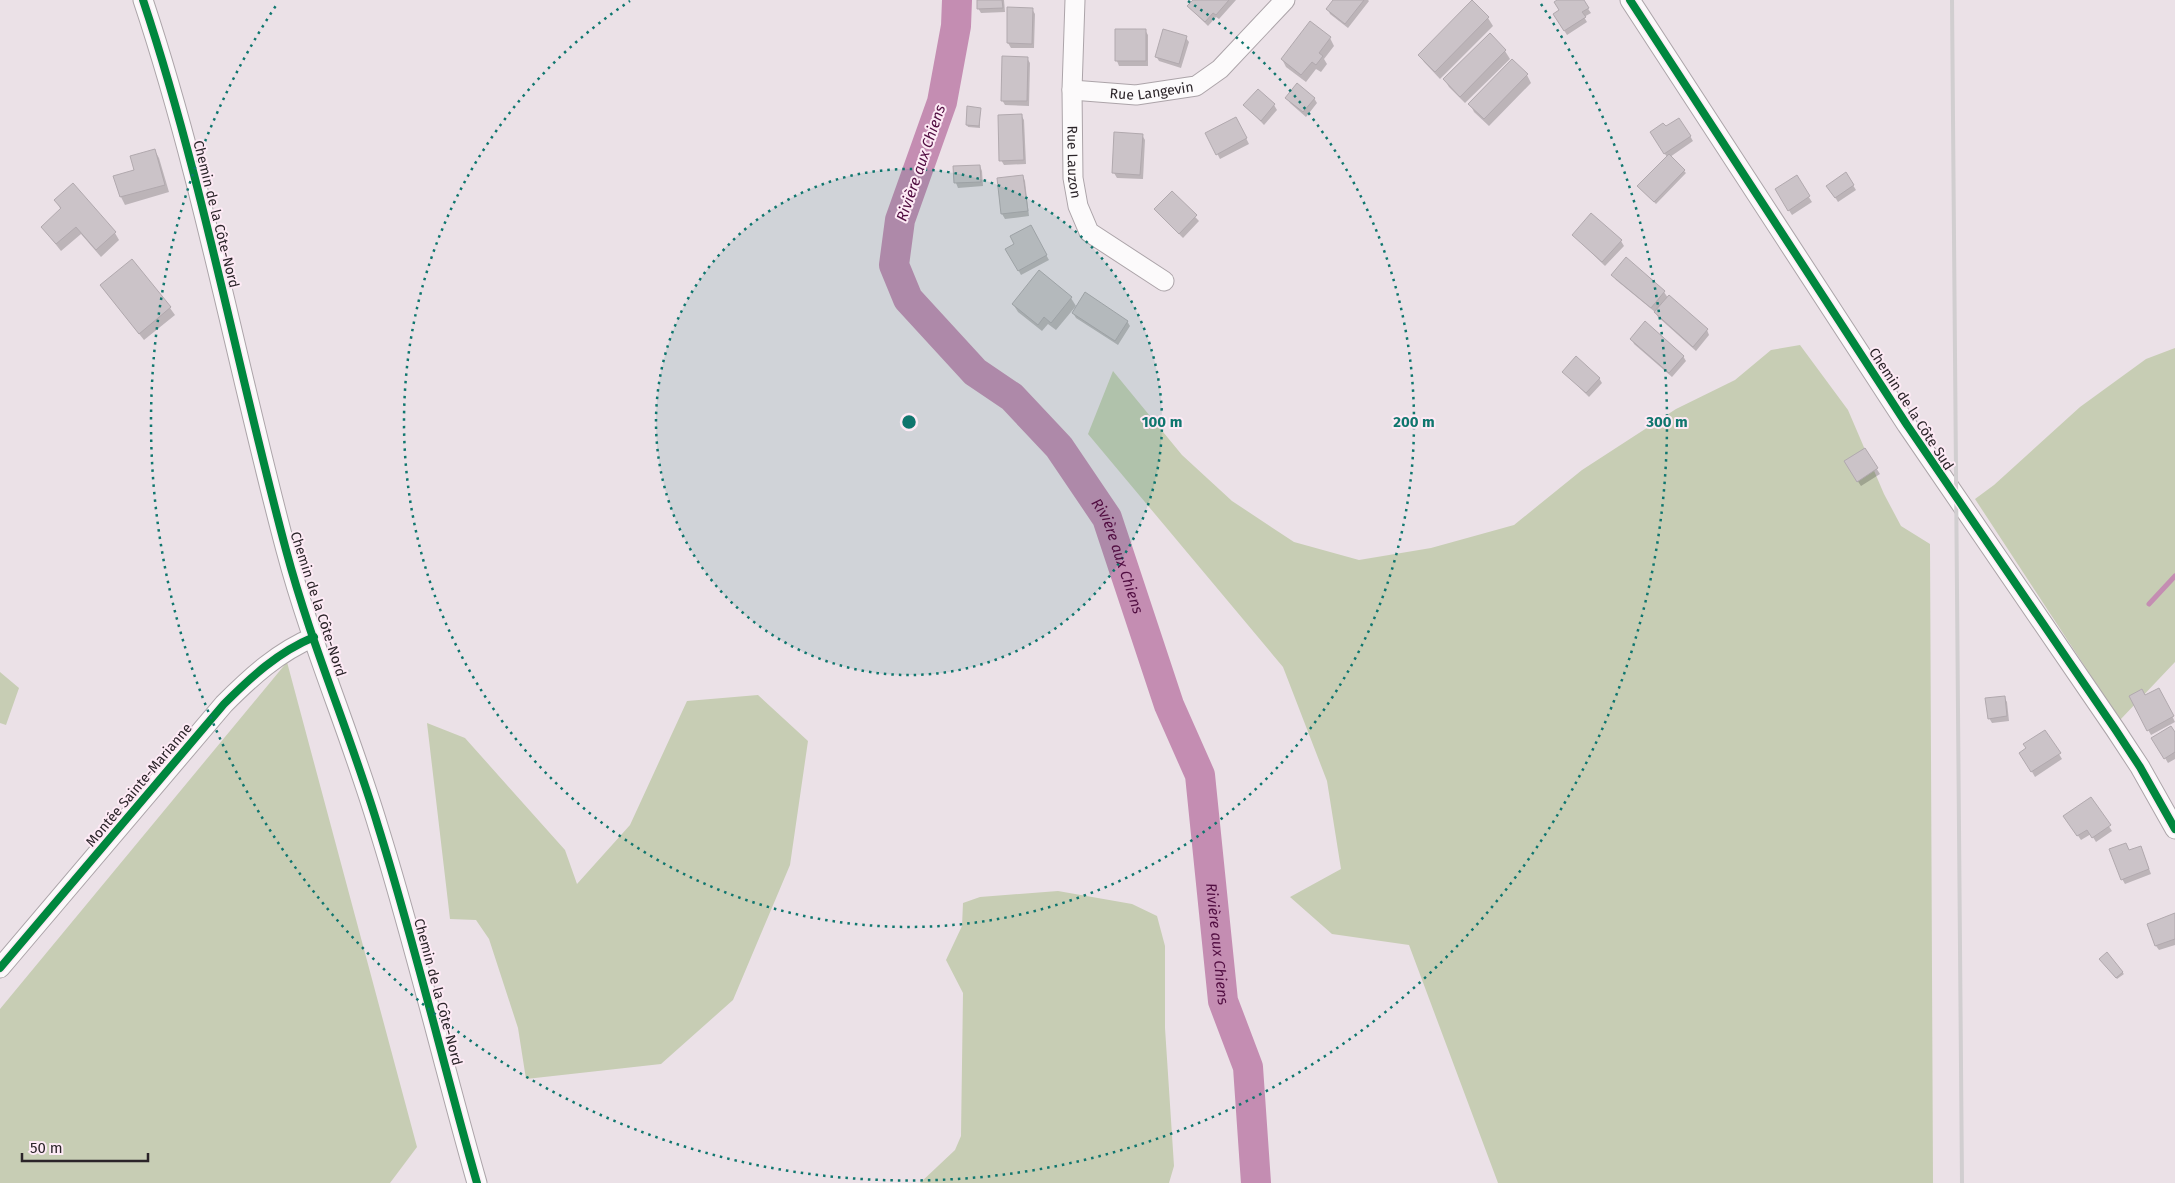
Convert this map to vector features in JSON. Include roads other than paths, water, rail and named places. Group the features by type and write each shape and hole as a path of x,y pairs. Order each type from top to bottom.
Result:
{"street":[{"name":"Chemin de la Côte-Nord","path":"143,0 162,57 186,146 287,554 360,768 394,876 477,1183"},
{"name":"Rue Lauzon","path":"1075,0 1072,90 1073,178 1078,206 1089,232 1164,281"},
{"name":"Rue Langevin","path":"1072,90 1136,96 1196,86 1220,69 1285,0"},
{"name":"Chemin de la Côte Sud","path":"1630,0 1891,402 2123,742 2175,829"},
{"name":"Montée Sainte-Marianne","path":"0,968 224,704 275,659 314,637"}],"waterway":[{"name":"Rivière aux Chiens","path":"957,0 956,26 942,102 900,220 894,265 908,299 975,372 1012,397 1059,447 1107,518 1169,705 1200,775 1223,1001 1248,1067 1256,1183"},
{"path":"2149,604 2175,576"}],"railway":[{"path":"1952,0 1962,1183"}]}
